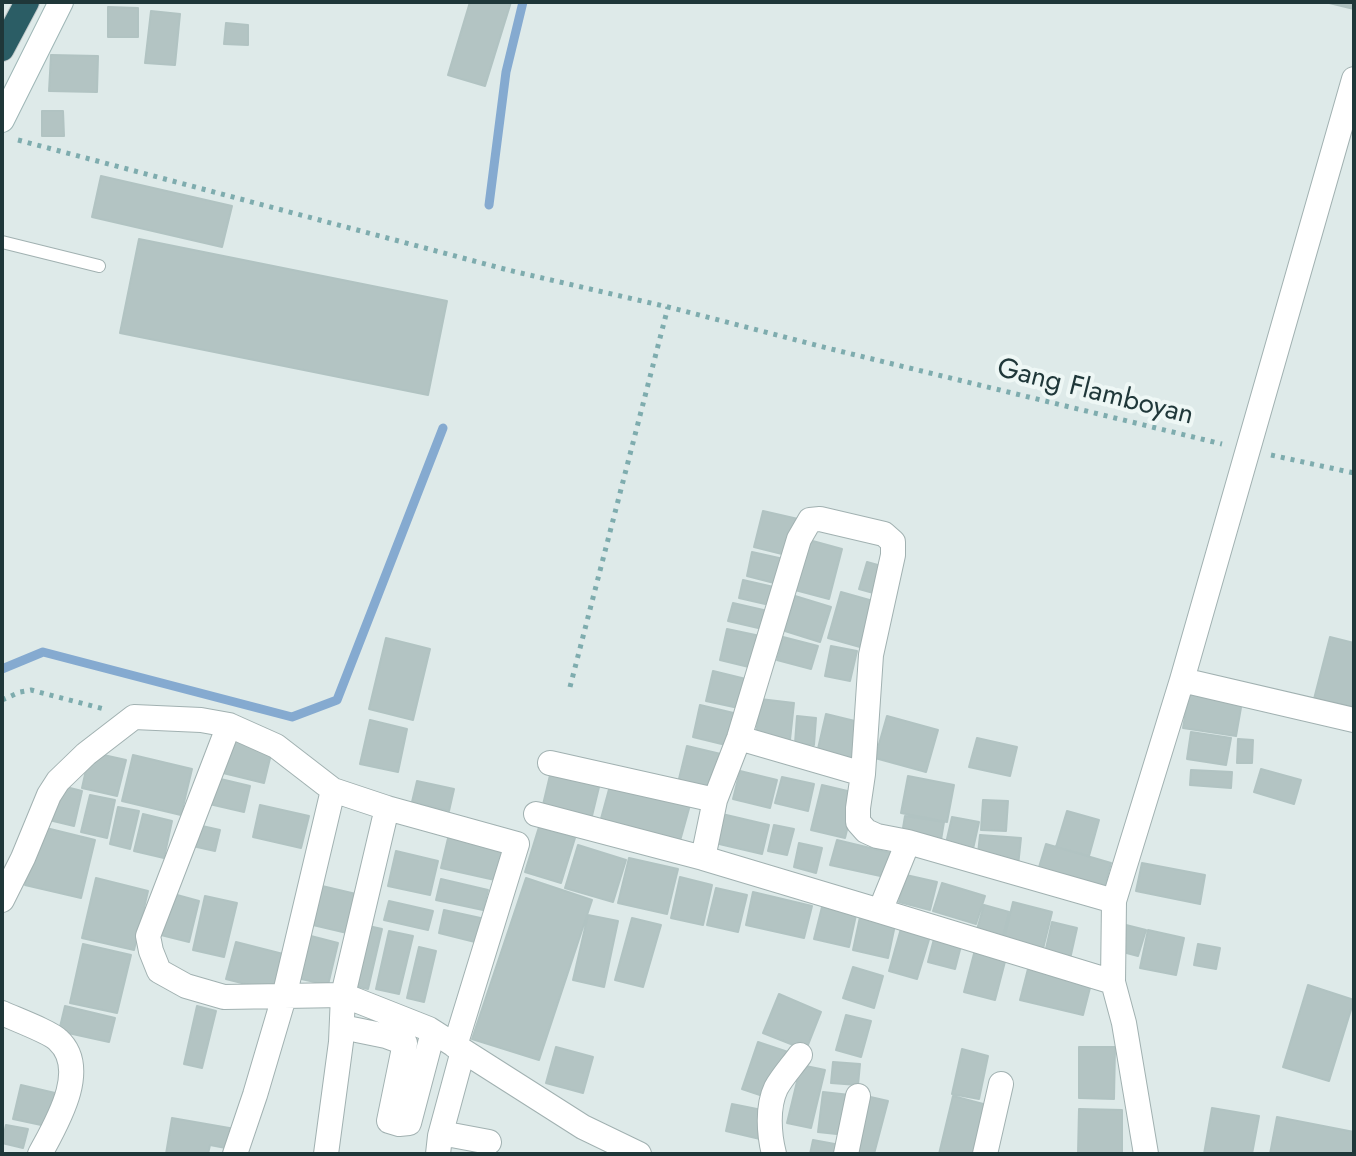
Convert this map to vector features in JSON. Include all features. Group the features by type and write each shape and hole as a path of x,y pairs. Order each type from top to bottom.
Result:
{"highway":[{"path":"2,49 27,2"}],"street":[{"path":"10,130 61,2"},
{"path":"1146,1154 1124,1023 1113,982 1114,901 1182,680 1354,79"},
{"path":"703,858 715,800 739,738 799,539 810,520 820,519 884,534 893,542 893,555 871,655 858,822 866,831 877,836 908,842 1114,901"},
{"path":"1182,680 1354,720"},
{"path":"2,900 58,781 86,754 134,717 201,720 229,725 276,746 333,790 517,844 459,1049 439,1144 489,1142"},
{"path":"229,725 148,936 159,971 186,986 224,997 343,995 433,1032 583,1127 639,1154"},
{"path":"739,738 863,774"},
{"path":"550,763 715,800"},
{"path":"235,1154 284,997 333,790"},
{"path":"326,1154 341,1042 343,995 387,808"},
{"path":"536,814 703,858 1113,982"},
{"path":"880,911 908,842"},
{"path":"2,1013 57,1039 68,1054 72,1067 72,1082 40,1154"},
{"path":"342,1027 405,1043 389,1121 399,1124 409,1123 433,1032"},
{"path":"774,1154 770,1109 776,1089 800,1055"},
{"path":"985,1154 1001,1084"},
{"path":"846,1154 858,1096"}],"lane":[{"path":"2,242 99,266"}],"path":[{"name":"Gang Flamboyan","path":"10,130 508,270 1247,450 1354,473"},
{"path":"570,687 668,307"},
{"path":"2,700 31,690 134,717"}],"building":[{"path":"470,2 511,2 485,86 448,75"},
{"path":"1325,2 1354,2 1354,9"},
{"path":"108,7 138,8 138,37 108,37"},
{"path":"151,11 180,14 175,65 145,63"},
{"path":"226,23 248,25 248,45 224,44"},
{"path":"51,55 98,56 97,92 49,91"},
{"path":"42,111 63,111 64,136 42,136"},
{"path":"101,176 232,206 222,247 92,217"},
{"path":"139,239 447,301 428,395 120,333"},
{"path":"763,511 798,519 790,556 754,547"},
{"path":"809,540 842,549 829,599 795,590"},
{"path":"752,552 788,560 782,585 747,576"},
{"path":"867,562 885,567 877,594 859,589"},
{"path":"743,580 778,588 774,606 739,598"},
{"path":"841,592 873,601 860,647 828,638"},
{"path":"795,596 831,607 820,642 785,631"},
{"path":"733,603 772,612 767,630 728,621"},
{"path":"727,629 765,637 757,669 720,660"},
{"path":"783,637 818,646 811,669 777,660"},
{"path":"1330,637 1354,643 1354,709 1314,699"},
{"path":"386,638 430,649 413,720 369,709"},
{"path":"831,646 857,651 850,681 825,676"},
{"path":"713,671 750,680 743,709 706,701"},
{"path":"1190,688 1243,696 1236,736 1183,728"},
{"path":"760,699 794,703 790,740 756,736"},
{"path":"700,705 742,715 734,747 693,737"},
{"path":"826,714 859,722 851,761 817,753"},
{"path":"797,716 816,718 814,745 795,743"},
{"path":"887,716 938,730 926,772 875,758"},
{"path":"370,720 407,729 398,772 360,764"},
{"path":"1191,732 1231,738 1226,765 1187,759"},
{"path":"228,736 273,746 264,783 219,772"},
{"path":"977,738 1017,747 1010,776 969,767"},
{"path":"1238,739 1253,740 1252,763 1237,763"},
{"path":"687,746 725,755 716,792 678,783"},
{"path":"90,752 126,760 117,796 82,788"},
{"path":"133,755 192,769 181,815 122,801"},
{"path":"1261,769 1301,780 1294,804 1254,792"},
{"path":"1191,770 1232,772 1231,788 1190,785"},
{"path":"551,771 600,783 591,820 542,809"},
{"path":"740,771 777,780 770,808 733,799"},
{"path":"908,776 954,785 947,822 901,813"},
{"path":"212,777 250,786 244,812 205,803"},
{"path":"782,777 814,784 808,811 775,803"},
{"path":"417,781 454,789 449,811 412,802"},
{"path":"611,782 690,805 678,848 599,826"},
{"path":"58,785 82,791 74,826 49,820"},
{"path":"822,785 856,793 845,838 811,830"},
{"path":"90,795 115,800 107,838 81,832"},
{"path":"983,800 1008,801 1006,831 981,830"},
{"path":"260,805 309,816 301,848 253,837"},
{"path":"118,807 139,811 130,849 110,844"},
{"path":"1067,811 1099,820 1089,856 1056,847"},
{"path":"143,814 172,821 164,858 134,851"},
{"path":"722,814 769,825 762,854 715,843"},
{"path":"905,816 944,822 941,840 902,834"},
{"path":"952,817 979,822 971,858 944,852"},
{"path":"193,824 220,830 215,851 188,845"},
{"path":"774,825 794,829 787,855 768,851"},
{"path":"38,826 95,840 81,898 25,885"},
{"path":"539,827 575,838 561,883 525,872"},
{"path":"449,834 511,848 504,882 441,868"},
{"path":"980,835 1021,838 1018,866 977,862"},
{"path":"837,840 891,853 885,877 830,865"},
{"path":"799,843 822,848 816,873 794,867"},
{"path":"1046,844 1111,863 1103,892 1037,874"},
{"path":"578,845 626,860 613,902 565,888"},
{"path":"396,851 438,861 430,895 388,886"},
{"path":"629,858 678,869 667,914 618,903"},
{"path":"1142,863 1205,875 1200,904 1136,891"},
{"path":"906,875 937,882 930,910 899,902"},
{"path":"680,877 712,885 703,925 671,918"},
{"path":"96,878 148,891 134,950 82,938"},
{"path":"526,878 592,900 539,1060 472,1039"},
{"path":"441,879 488,890 483,910 436,900"},
{"path":"942,883 985,896 976,924 933,911"},
{"path":"322,886 356,894 347,933 313,925"},
{"path":"716,888 747,895 738,932 707,925"},
{"path":"166,892 199,901 189,942 157,934"},
{"path":"753,892 812,906 804,938 746,925"},
{"path":"205,896 237,903 224,957 193,950"},
{"path":"389,901 433,911 428,930 384,920"},
{"path":"1013,902 1052,912 1042,953 1003,944"},
{"path":"984,905 1009,912 1002,940 976,933"},
{"path":"822,907 856,915 849,947 814,939"},
{"path":"444,910 485,919 479,943 439,933"},
{"path":"588,915 618,921 604,987 573,980"},
{"path":"860,917 895,925 888,958 853,950"},
{"path":"632,918 661,925 643,987 615,980"},
{"path":"1052,922 1077,928 1070,959 1045,953"},
{"path":"364,925 382,929 368,989 350,985"},
{"path":"902,925 931,933 917,979 889,971"},
{"path":"1126,925 1146,930 1138,956 1119,951"},
{"path":"1148,930 1184,938 1176,975 1140,968"},
{"path":"389,931 413,936 399,994 376,989"},
{"path":"307,935 338,943 328,985 297,978"},
{"path":"935,935 962,942 955,969 928,962"},
{"path":"236,942 287,955 277,992 226,979"},
{"path":"83,944 131,955 117,1013 70,1003"},
{"path":"1198,944 1220,948 1216,969 1194,965"},
{"path":"976,946 1007,954 995,1000 964,992"},
{"path":"419,947 436,951 424,1002 407,998"},
{"path":"1029,965 1092,980 1083,1015 1020,1000"},
{"path":"853,967 883,976 874,1008 843,998"},
{"path":"1308,985 1354,1000 1329,1081 1283,1067"},
{"path":"779,994 821,1012 806,1050 763,1033"},
{"path":"65,1006 115,1018 109,1042 59,1031"},
{"path":"197,1006 216,1011 202,1068 184,1064"},
{"path":"846,1015 871,1021 861,1057 836,1050"},
{"path":"758,1042 788,1052 772,1099 742,1089"},
{"path":"556,1047 593,1057 583,1093 546,1083"},
{"path":"1079,1047 1115,1047 1114,1099 1079,1098"},
{"path":"962,1049 988,1056 979,1099 952,1094"},
{"path":"833,1062 860,1064 858,1085 831,1083"},
{"path":"801,1065 825,1070 811,1128 787,1123"},
{"path":"21,1085 55,1093 46,1126 13,1119"},
{"path":"823,1092 850,1095 846,1135 818,1132"},
{"path":"866,1096 888,1101 874,1154 851,1154"},
{"path":"953,1096 987,1105 976,1154 939,1154"},
{"path":"732,1104 767,1111 760,1139 726,1131"},
{"path":"1212,1108 1259,1116 1252,1154 1204,1154"},
{"path":"1079,1109 1122,1110 1122,1154 1078,1154"},
{"path":"1277,1117 1354,1132 1354,1154 1270,1154"},
{"path":"172,1118 235,1129 231,1149 210,1145 208,1154 166,1154"},
{"path":"6,1125 28,1129 23,1148 2,1143"},
{"path":"813,1140 840,1145 839,1154 810,1154"}],"waterway":[{"path":"489,205 506,72 523,2"},
{"path":"2,669 43,652 292,717 337,700 443,428"}]}
